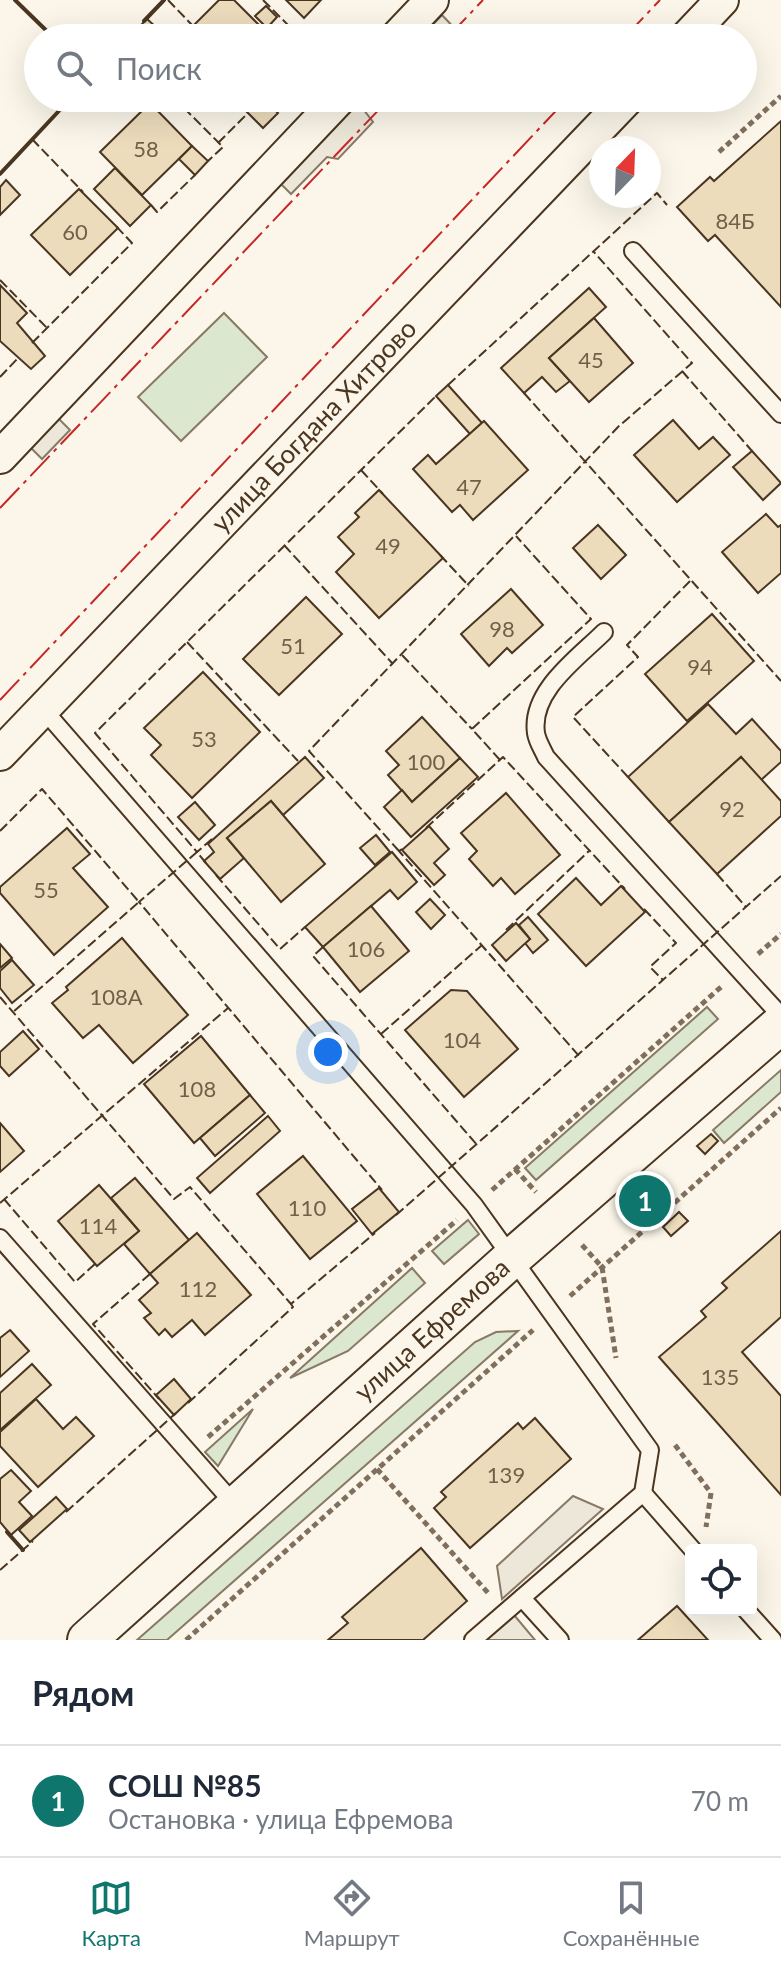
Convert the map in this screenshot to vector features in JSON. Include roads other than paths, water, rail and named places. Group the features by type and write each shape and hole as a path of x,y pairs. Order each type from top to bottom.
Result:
{"street":[{"path":"409,24 432,0"},
{"path":"699,24 722,0"},
{"path":"0,457 327,112"},
{"name":"улица Богдана Хитрово","path":"0,754 615,112"},
{"name":"улица Ефремова","path":"87,1640 513,1257 781,1024"}],"lane":[{"path":"633,251 781,414"},
{"path":"604,632 546,690 538,711 535,734 546,757 781,1016"},
{"path":"43,709 446,1172 513,1257 650,1450 643,1493 473,1640"},
{"path":"0,1238 236,1506"},
{"path":"643,1493 688,1544"},
{"path":"522,1598 560,1640"},
{"path":"751,1616 773,1640"}],"place":[{"name":"СОШ №85","path":"645,1201"}]}
